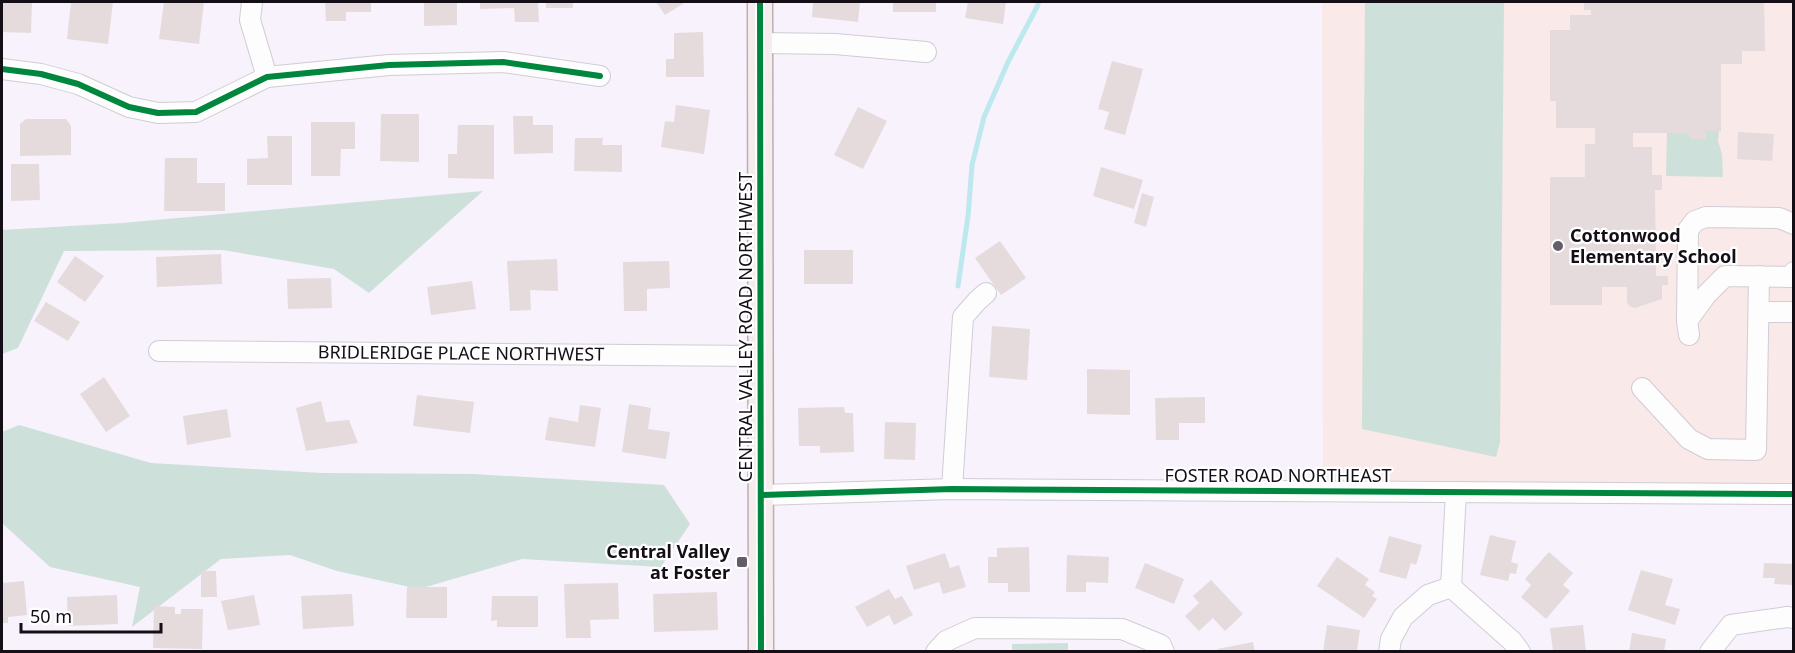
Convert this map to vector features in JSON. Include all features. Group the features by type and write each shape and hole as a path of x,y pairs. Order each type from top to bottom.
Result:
{"main road":[{"name":"CENTRAL VALLEY ROAD NORTHWEST","path":"759,2 761,651"}],"street":[{"path":"252,2 250,20 267,77"},
{"path":"760,43 835,44 926,52"},
{"path":"2,69 41,74 78,84 129,107 158,113 196,112 267,77 389,65 503,62 600,76"},
{"path":"1794,224 1779,218 1706,217 1695,221 1688,230 1688,328 1706,296 1725,276 1792,277 1794,272"},
{"path":"1642,388 1689,439 1708,449 1756,450 1759,276"},
{"path":"952,489 963,317 987,293"},
{"path":"1759,312 1794,312"},
{"name":"BRIDLERIDGE PLACE NORTHWEST","path":"159,351 761,356"},
{"name":"FOSTER ROAD NORTHEAST","path":"762,495 952,489 1794,494"},
{"path":"1451,587 1456,492"},
{"path":"1389,651 1391,639 1403,616 1428,595 1451,587"},
{"path":"1451,587 1512,641 1520,651"},
{"path":"1710,651 1731,625 1794,618"},
{"path":"936,651 946,641 975,628 1122,629 1161,645 1164,651"}],"shaded area":[{"name":"Cottonwood Elementary School","path":"1322,2 1793,2 1793,494 1323,491"},
{"path":"1365,2 1504,2 1500,442 1496,457 1362,429"},
{"path":"1705,131 1719,131 1718,141 1722,154 1723,177 1666,176 1667,133 1689,133 1691,139 1706,138"},
{"path":"483,191 369,293 334,269 223,250 64,251 18,348 2,354 2,230 122,223"},
{"path":"19,425 151,463 321,473 473,474 664,485 690,524 661,567 522,559 419,589 337,571 290,555 221,559 132,627 140,587 50,567 2,523 2,432"},
{"path":"1068,643 1068,651 1012,651 1012,644"}],"building":[{"path":"2,2 32,2 31,33 2,32"},
{"path":"71,2 113,2 108,44 67,39"},
{"path":"164,2 204,2 199,44 159,39"},
{"path":"325,2 371,2 371,12 346,12 346,21 326,21"},
{"path":"424,2 457,2 457,25 424,26"},
{"path":"480,2 538,2 539,22 515,22 514,8 480,9"},
{"path":"546,2 573,2 573,8 546,8"},
{"path":"656,2 686,2 665,15"},
{"path":"813,2 860,2 858,22 812,17"},
{"path":"893,2 936,2 936,12 893,12"},
{"path":"968,2 1006,2 1003,24 965,18"},
{"path":"1584,2 1764,2 1765,51 1742,51 1742,64 1721,64 1721,131 1705,131 1706,139 1691,139 1689,133 1633,133 1633,147 1652,147 1652,175 1662,175 1662,190 1655,190 1656,276 1668,276 1668,285 1662,285 1662,299 1635,308 1629,306 1627,302 1627,287 1602,287 1602,305 1550,305 1550,177 1585,177 1585,144 1595,144 1595,128 1556,128 1556,101 1550,101 1550,30 1570,30 1570,15 1591,15 1591,10 1584,10"},
{"path":"703,32 704,77 666,77 666,59 674,59 674,33"},
{"path":"1112,61 1143,69 1125,135 1104,129 1109,112 1098,109"},
{"path":"676,105 710,110 704,154 661,147 665,121 674,122"},
{"path":"858,107 887,121 863,169 834,155"},
{"path":"381,114 419,114 419,162 380,161"},
{"path":"513,116 533,116 533,125 553,125 553,153 514,154"},
{"path":"26,119 66,119 71,126 71,155 20,156 20,124"},
{"path":"311,122 355,122 355,149 341,149 340,176 311,176"},
{"path":"458,125 494,125 494,179 448,178 448,154 457,154"},
{"path":"1738,132 1774,134 1772,161 1737,159"},
{"path":"267,136 292,136 292,185 247,185 247,159 268,158"},
{"path":"575,138 603,138 602,145 622,145 622,172 574,171"},
{"path":"165,158 197,158 197,183 225,183 225,211 164,211"},
{"path":"11,164 39,164 40,200 11,201"},
{"path":"1101,167 1143,180 1134,209 1093,196"},
{"path":"1142,193 1154,197 1146,227 1134,223"},
{"path":"1000,241 1026,278 1001,295 975,258"},
{"path":"804,250 853,250 853,284 804,284"},
{"path":"221,254 222,284 157,287 156,257"},
{"path":"75,256 104,276 85,302 57,282"},
{"path":"557,259 558,291 530,290 531,310 510,311 507,261"},
{"path":"669,261 670,288 647,289 647,311 624,311 623,262"},
{"path":"331,278 332,308 288,309 287,279"},
{"path":"472,281 476,309 431,315 427,287"},
{"path":"46,302 80,322 68,341 34,321"},
{"path":"992,326 1030,329 1027,380 989,377"},
{"path":"1087,369 1130,370 1130,415 1087,414"},
{"path":"104,377 130,416 106,432 80,394"},
{"path":"417,395 474,402 470,433 413,426"},
{"path":"1205,397 1205,423 1179,423 1179,440 1156,440 1155,398"},
{"path":"321,401 326,422 349,420 358,443 306,451 296,408"},
{"path":"629,404 651,408 648,429 670,432 666,459 622,452"},
{"path":"580,405 601,408 595,447 545,440 549,417 578,422"},
{"path":"844,407 845,413 853,413 854,452 820,453 820,446 799,446 798,408"},
{"path":"227,409 231,437 187,445 183,416"},
{"path":"885,422 916,423 915,460 884,459"},
{"path":"1490,535 1516,541 1511,562 1518,564 1516,574 1510,573 1508,581 1480,575"},
{"path":"1389,536 1422,545 1416,565 1411,563 1406,579 1379,572"},
{"path":"1029,547 1030,592 1008,592 1008,583 988,583 988,557 997,557 997,548"},
{"path":"1549,552 1573,573 1563,585 1570,591 1546,619 1521,597 1531,585 1525,579"},
{"path":"945,553 950,568 959,565 966,587 943,594 939,582 914,590 906,566"},
{"path":"1067,555 1109,557 1108,583 1086,582 1086,592 1066,592"},
{"path":"1337,557 1369,579 1365,585 1375,592 1372,596 1377,599 1364,618 1317,586"},
{"path":"1145,563 1184,579 1174,604 1135,588"},
{"path":"1764,563 1794,564 1794,585 1774,584 1775,578 1763,578"},
{"path":"1641,570 1673,579 1665,605 1680,609 1675,625 1628,610"},
{"path":"201,571 216,571 217,597 201,597"},
{"path":"1211,580 1243,614 1225,631 1213,618 1199,631 1185,616 1199,603 1193,596"},
{"path":"24,581 27,615 8,617 8,623 2,623 2,583"},
{"path":"618,583 619,619 590,620 591,638 566,638 564,584"},
{"path":"407,587 447,587 447,618 406,618"},
{"path":"889,589 895,599 902,596 913,615 894,625 889,615 867,627 855,607"},
{"path":"717,592 718,630 654,632 653,594"},
{"path":"352,594 354,626 303,629 301,596"},
{"path":"117,595 118,624 68,626 67,597"},
{"path":"254,595 260,625 228,630 221,601"},
{"path":"492,596 538,596 538,627 497,627 497,620 491,621"},
{"path":"154,606 175,607 175,614 181,614 181,609 203,609 202,649 153,648"},
{"path":"1327,625 1360,630 1357,650 1323,652"},
{"path":"1583,625 1586,652 1553,651 1550,628"},
{"path":"1632,633 1666,639 1664,652 1629,652"},
{"path":"1253,642 1255,652 1218,652 1217,649"}],"waterway":[{"path":"958,286 968,216 972,165 984,117 1038,2"}],"cycle path":[{"path":"760,2 761,652"},
{"path":"2,69 41,74 78,84 129,107 158,113 196,112 267,77 389,65 503,62 600,76"},
{"path":"762,495 952,489 1794,494"}],"place":[{"name":"Cottonwood Elementary School","path":"1558,246"},
{"name":"Central Valley at Foster","path":"742,562"}]}
